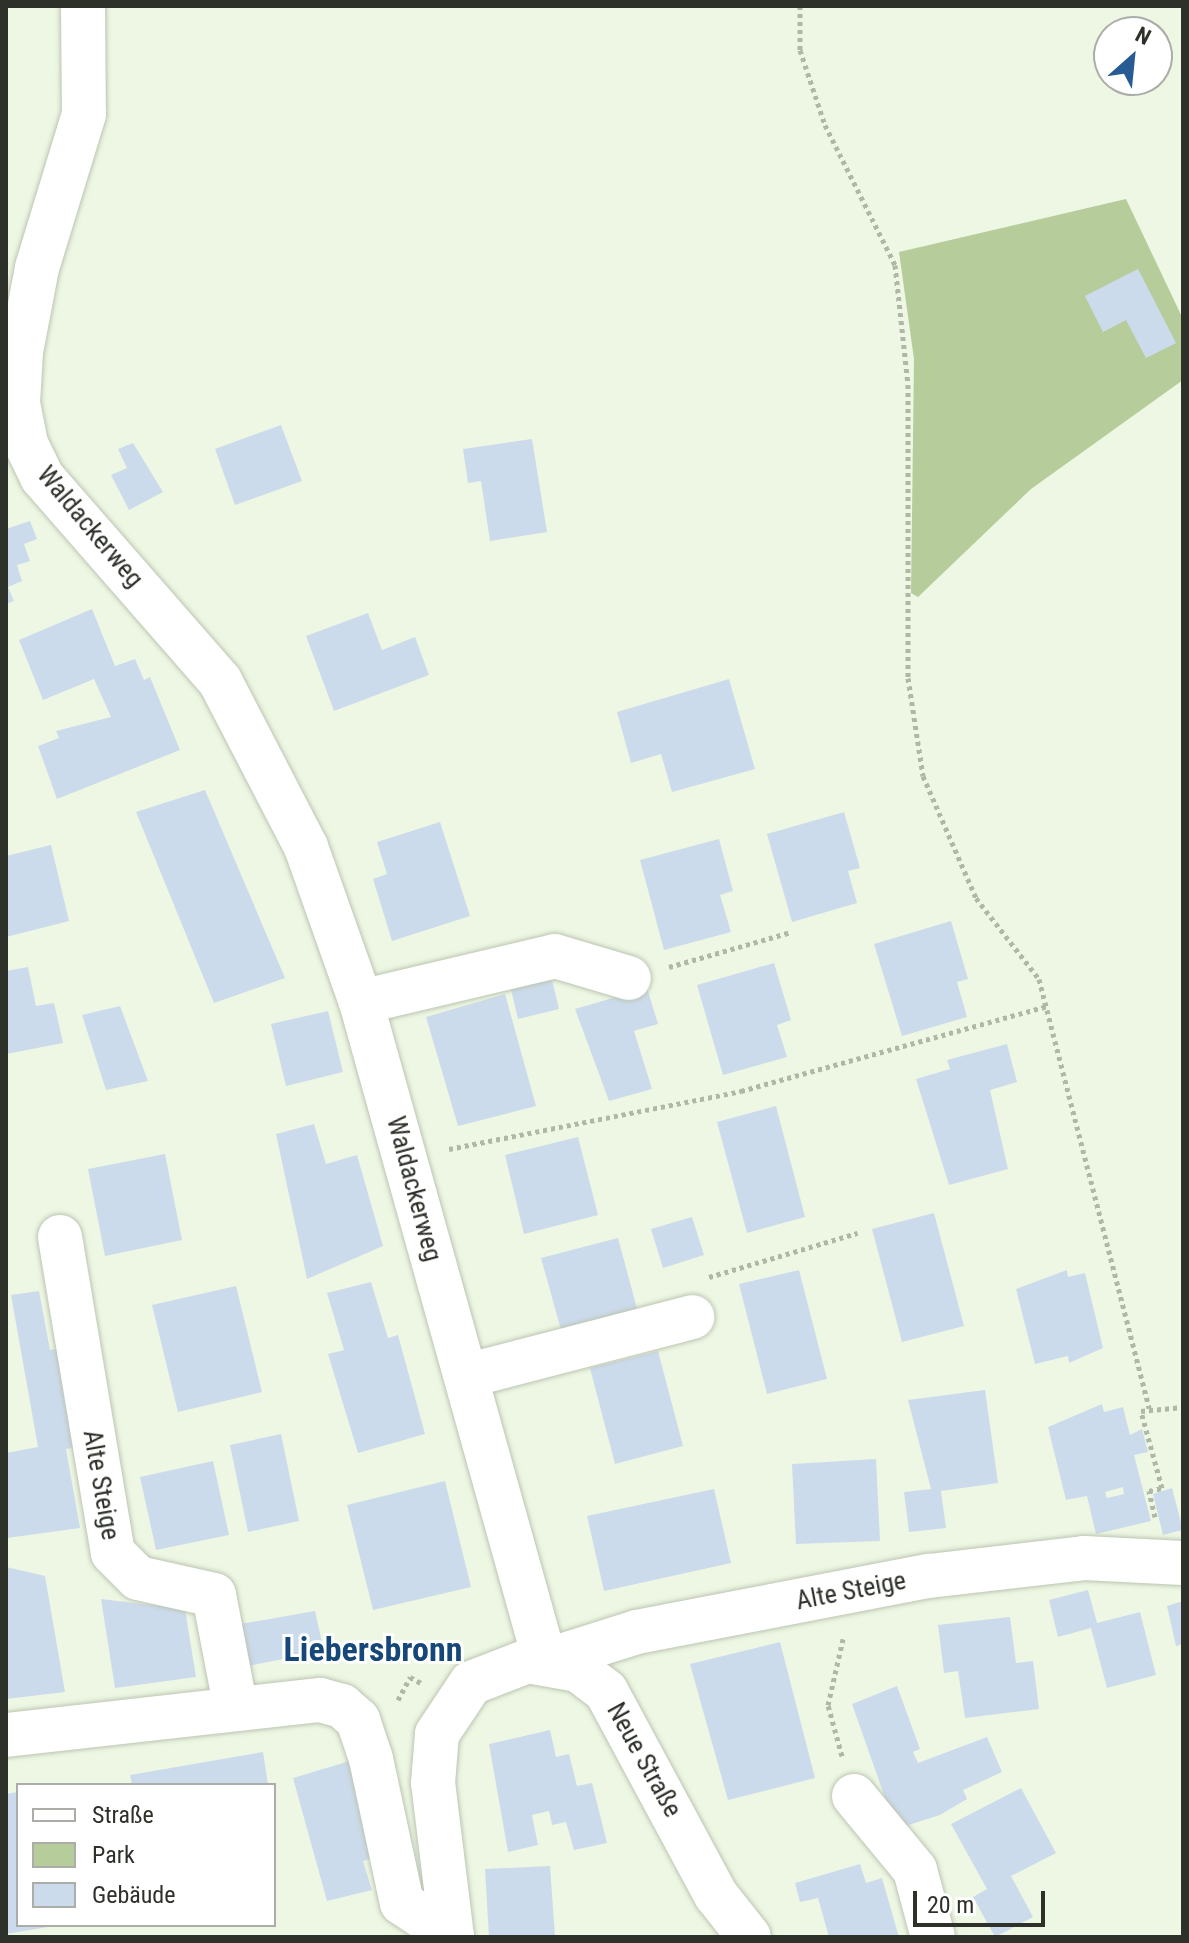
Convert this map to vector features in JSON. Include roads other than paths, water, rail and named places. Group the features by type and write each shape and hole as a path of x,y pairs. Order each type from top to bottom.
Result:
{"street":[{"name":"Waldackerweg","path":"83,6 84,114 32,290 12,403 42,477 200,656 258,747 316,870 361,1002 545,1661"},
{"path":"361,1002 555,956 629,978"},
{"name":"Alte Steige","path":"60,1237 113,1553 138,1578 214,1595 236,1709"},
{"path":"466,1376 694,1299"},
{"name":"Alte Steige","path":"545,1661 637,1632 929,1576 1084,1558 1168,1552"},
{"name":"Neue Straße","path":"452,1937 433,1783 437,1734 471,1683 511,1664 545,1661 586,1675 617,1706 706,1877 749,1937"},
{"path":"6,1735 320,1700 353,1714 375,1773 402,1903 452,1937"},
{"path":"854,1796 915,1870 933,1937"}],"district":[{"name":"Liebersbronn","path":"373,1650"}]}
